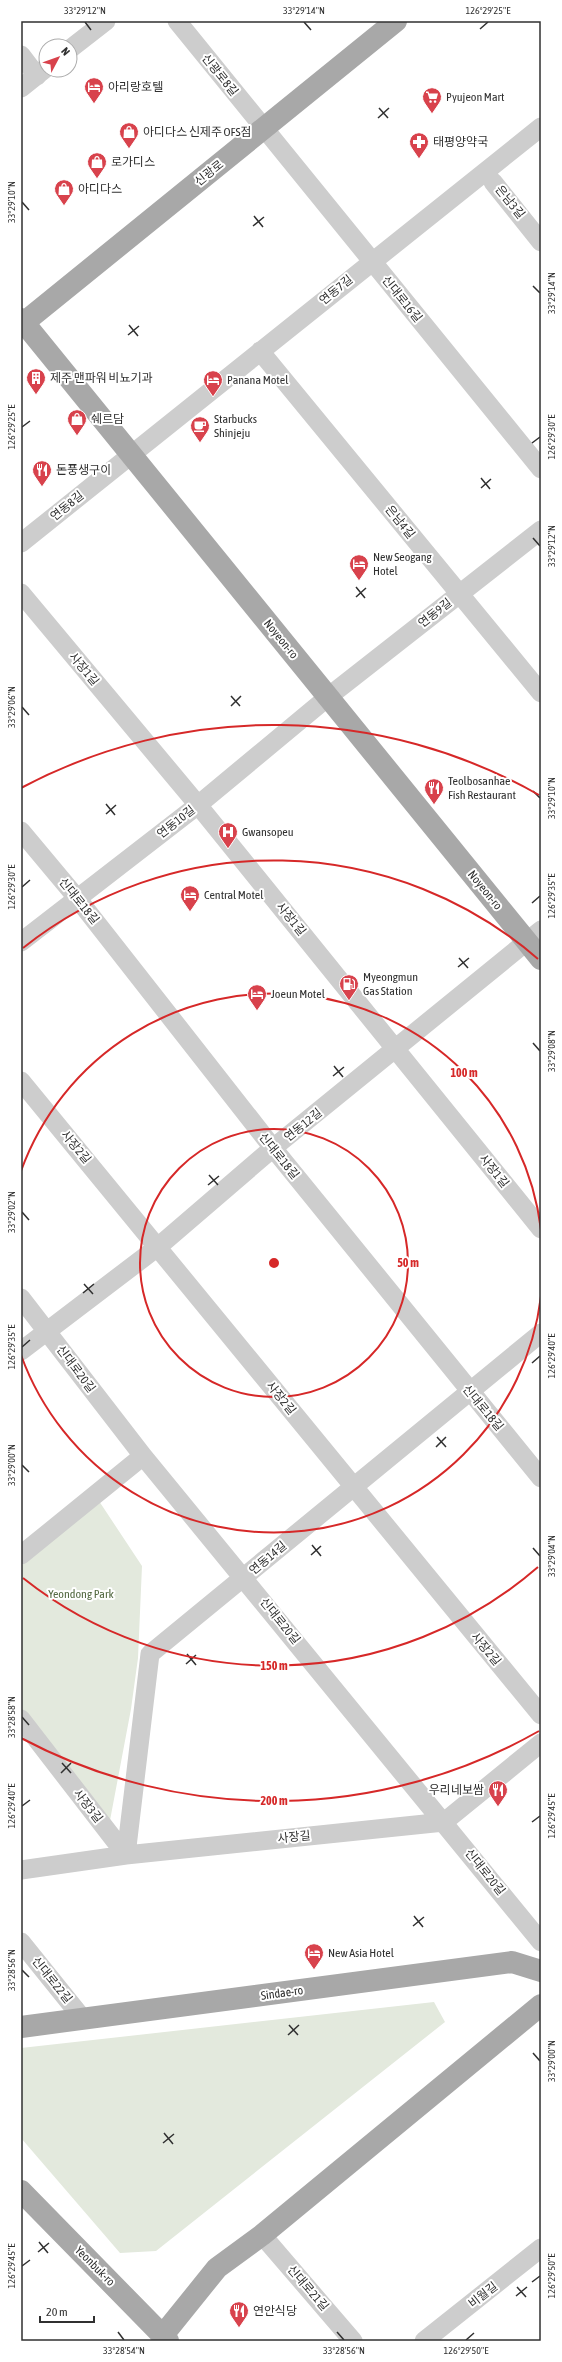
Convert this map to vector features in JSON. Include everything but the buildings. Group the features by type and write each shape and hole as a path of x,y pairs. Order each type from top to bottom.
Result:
{"main road":[{"name":"신광로","path":"22,322 396,21"},
{"name":"Noyeon-ro","path":"22,322 328,697 534,936 541,959"},
{"name":"Sindae-ro","path":"21,2027 512,1962 541,1971"},
{"path":"164,2339 217,2268 262,2235 541,2005"},
{"name":"Yeonbuk-ro","path":"21,2191 164,2339"}],"street":[{"path":"78,43 106,21"},
{"name":"신광로8길","path":"177,21 264,128"},
{"path":"21,55 38,69"},
{"path":"21,88 38,74"},
{"name":"연동7길","path":"131,454 541,127"},
{"name":"신대로16길","path":"264,128 541,469"},
{"name":"은남3길","path":"494,182 541,242"},
{"name":"은남4길","path":"260,351 541,693"},
{"name":"연동8길","path":"21,543 131,454"},
{"name":"연동9길","path":"328,697 541,530"},
{"name":"사장1길","path":"21,593 198,805 397,1049 541,1229"},
{"name":"연동10길","path":"21,942 198,805 328,697"},
{"name":"신대로18길","path":"21,831 77,898 273,1148 468,1391 541,1478"},
{"name":"연동12길","path":"21,1351 159,1246 273,1148 397,1049 534,936"},
{"name":"사장2길","path":"21,1081 159,1246 352,1487 541,1715"},
{"name":"신대로20길","path":"21,1298 143,1456 244,1577 541,1942"},
{"name":"연동14길","path":"126,1855 150,1654 468,1391 541,1333"},
{"path":"21,1555 143,1456"},
{"name":"사장3길","path":"21,1719 126,1855"},
{"path":"444,1822 541,1743"},
{"name":"사장길","path":"21,1870 126,1855 444,1822"},
{"name":"신대로22길","path":"21,1942 83,2019"},
{"name":"신대로21길","path":"262,2235 353,2341"},
{"name":"비월길","path":"424,2341 541,2248"}],"green space":[{"name":"Yeondong Park","path":"99,1501 142,1566 138,1658 131,1709 108,1831 21,1719 21,1566"},
{"path":"434,2002 445,2022 156,2251 120,2253 21,2138 21,2048"}],"place":[{"name":"아리랑호텔","path":"94,104"},
{"name":"Pyujeon Mart","path":"432,114"},
{"name":"아디다스 신제주 OFS점","path":"129,149"},
{"name":"태평양약국","path":"419,159"},
{"name":"로가디스","path":"97,179"},
{"name":"아디다스","path":"64,206"},
{"name":"제주 맨파워 비뇨기과","path":"36,395"},
{"name":"Panana Motel","path":"213,397"},
{"name":"쉐르담","path":"77,436"},
{"name":"Starbucks Shinjeju","path":"200,443"},
{"name":"돈풍생구이","path":"42,487"},
{"name":"New Seogang Hotel","path":"359,581"},
{"name":"Teolbosanhae Fish Restaurant","path":"434,805"},
{"name":"Gwansopeu","path":"228,849"},
{"name":"Central Motel","path":"190,912"},
{"name":"Myeongmun Gas Station","path":"349,1001"},
{"name":"Joeun Motel","path":"257,1011"},
{"name":"우리네보쌈","path":"498,1807"},
{"name":"New Asia Hotel","path":"314,1970"},
{"name":"연안식당","path":"239,2328"}]}
